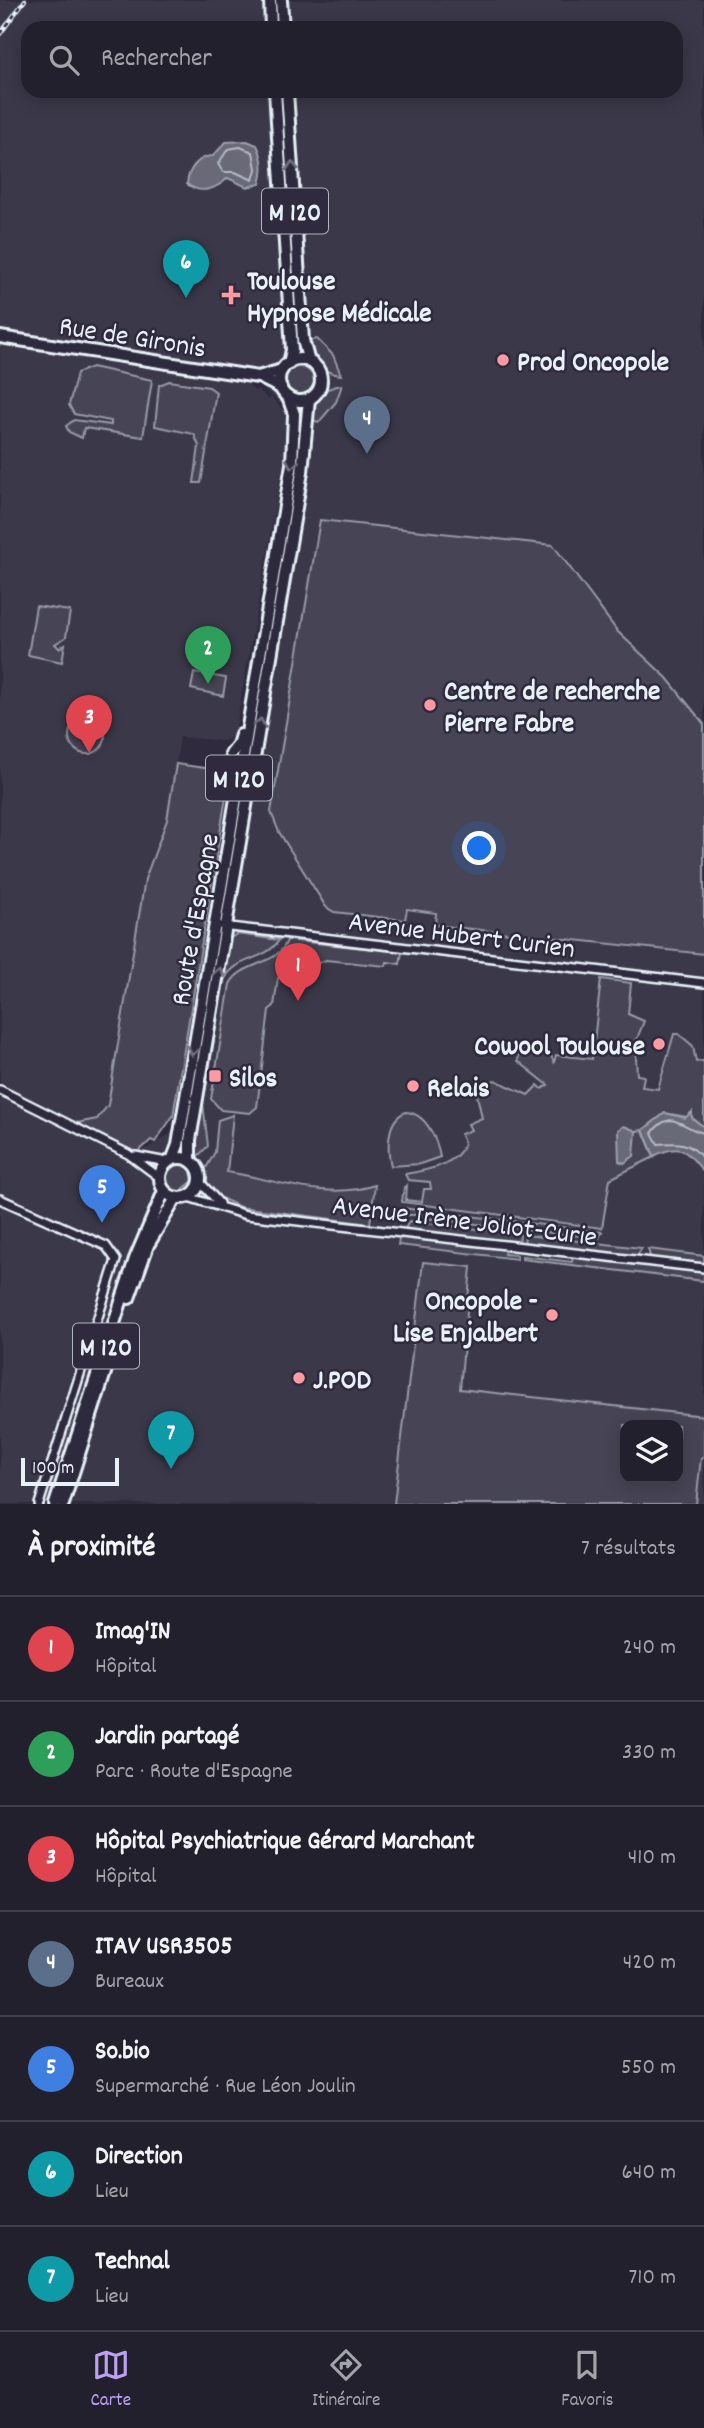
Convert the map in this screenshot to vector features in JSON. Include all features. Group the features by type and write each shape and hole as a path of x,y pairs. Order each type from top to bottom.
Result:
{"main road":[{"path":"270,0 271,21"},
{"path":"281,0 282,21"},
{"name":"M 120","path":"275,98 292,350 286,366"},
{"name":"M 120","path":"287,98 303,340 309,362"},
{"name":"Rue de Gironis","path":"0,337 258,377 284,393"},
{"path":"309,362 318,370 321,383 309,399 296,401 284,393 286,366 309,362"},
{"name":"Rue de Gironis","path":"258,377 286,366"},
{"name":"Route d'Espagne","path":"190,1160 190,1140 254,689 292,464 294,414 284,393"},
{"name":"Route d'Espagne","path":"170,1160 178,1144 221,926 304,464 309,399"},
{"path":"231,754 239,745 254,689"},
{"path":"170,1160 190,1160 200,1173 200,1182 188,1196 176,1198 164,1191 159,1177 170,1160"},
{"name":"M 120","path":"55,1504 135,1259 164,1191"},
{"name":"M 120","path":"64,1504 148,1245 176,1198"}],"street":[{"name":"Avenue Hubert Curien","path":"221,926 704,983"},
{"path":"0,1090 128,1154 159,1177"},
{"path":"128,1154 170,1160"},
{"path":"200,1182 222,1206"},
{"name":"Avenue Irène Joliot-Curie","path":"188,1196 257,1216 704,1268"},
{"path":"0,1199 106,1246 116,1260 39,1504"}],"shaded area":[{"path":"0,0 704,0 704,1504 0,1504 0,1085 106,1137 0,1084 0,341 244,380 268,400 271,397 284,411 287,442 235,732 231,738 223,741 180,737 176,764 219,770 227,775 228,785 173,1116 155,1142 151,1140 144,1149 141,1146 138,1154 175,1131 289,443 286,408 251,379 0,334"},
{"path":"317,339 333,355 341,375 322,368 314,360 306,341"},
{"path":"92,367 152,380 143,437 84,428 82,438 69,432 66,426 74,420 111,425 111,421 74,414 69,405 77,373"},
{"path":"299,367 310,371 314,382 310,393 299,397 288,393 284,382 288,371"},
{"path":"169,381 209,387 216,392 201,483 194,483 199,446 194,434 155,426 159,385"},
{"path":"342,385 336,402 319,422 310,419 319,396"},
{"path":"320,520 553,545 618,632 667,678 704,724 704,954 435,925 436,913 407,909 405,920 334,912 326,907 279,832 271,812"},
{"path":"36,606 70,611 66,637 55,644 59,648 65,644 62,662 28,655"},
{"path":"194,673 226,678 223,696 191,689"},
{"path":"87,718 99,724 105,736 99,748 87,754 75,748 69,736 75,724"},
{"path":"176,764 219,770 227,775 228,785 173,1116 155,1142 151,1140 137,1153 77,1123 97,1119 108,1105 145,879 167,820"},
{"path":"237,934 279,940 266,952 235,967 224,981 203,1103 208,1146 195,1159 193,1152 229,939"},
{"path":"287,940 402,952 400,964 387,962 386,966 326,960 278,978 274,1006 269,1010 257,1107 250,1113 221,1110 211,1099 230,984 243,971 276,955"},
{"path":"601,979 631,983 628,1014 644,1021 635,1044 639,1046 636,1058 637,1075 644,1076 642,1087 658,1089 674,1034 679,1034 693,1046 696,1062 704,1061 704,1127 692,1118 665,1113 643,1130 654,1157 610,1179 602,1228 402,1202 404,1187 407,1185 406,1200 422,1202 424,1189 431,1189 430,1182 408,1180 405,1174 440,1166 461,1151 464,1143 461,1134 471,1130 468,1124 482,1118 477,1095 483,1084 495,1080 528,1095 538,1085 542,1089 548,1085 518,1061 520,1046 530,1047 530,1051 550,1054 554,1062 556,1055 592,1059"},
{"path":"406,1112 413,1113 425,1122 433,1135 440,1157 420,1164 391,1166 391,1128 399,1116"},
{"path":"233,1115 227,1172 319,1190 338,1191 375,1185 370,1224 240,1207 219,1197 204,1182 204,1172 215,1152 218,1120"},
{"path":"176,1163 190,1167 193,1181 178,1193 169,1190 163,1182 167,1167"},
{"path":"402,1208 521,1222 521,1229 425,1218 425,1215 401,1215"},
{"path":"409,1221 520,1234 519,1244 405,1229"},
{"path":"527,1223 602,1232 599,1238 526,1230"},
{"path":"525,1235 642,1248 636,1257 524,1244"},
{"path":"406,1237 505,1248 504,1254 517,1255 517,1259 398,1245 399,1239"},
{"path":"648,1249 704,1256 704,1265 651,1259"},
{"path":"522,1256 572,1262 573,1256 704,1271 704,1281 522,1259"},
{"path":"423,1262 471,1267 460,1389 704,1416 704,1456 701,1458 696,1504 394,1504"}],"water":[{"path":"247,141 257,145 261,154 260,184 247,187 228,178 203,190 187,184 189,174 198,161 213,156 226,142"},
{"path":"692,1112 692,1118 704,1127 704,1172 684,1151 678,1149 654,1156 643,1130 665,1113 685,1118"},
{"path":"624,1126 636,1131 634,1156 624,1163 619,1161 618,1130"}],"waterway":[{"path":"636,1131 643,1130"}],"railway":[{"path":"0,34 25,0"}],"place":[{"name":"Toulouse Hypnose Médicale","path":"231,295"},
{"name":"Direction","path":"186,298"},
{"name":"Prod Oncopole","path":"503,360"},
{"name":"ITAV USR3505","path":"367,454"},
{"name":"Jardin partagé","path":"208,684"},
{"name":"Centre de recherche Pierre Fabre","path":"430,705"},
{"name":"Hôpital Psychiatrique Gérard Marchant","path":"89,753"},
{"name":"Imag'IN","path":"298,1001"},
{"name":"Cowool Toulouse","path":"659,1044"},
{"name":"Silos","path":"215,1076"},
{"name":"Relais","path":"413,1086"},
{"name":"So.bio","path":"102,1223"},
{"name":"Oncopole - Lise Enjalbert","path":"552,1315"},
{"name":"J.POD","path":"299,1378"},
{"name":"Technal","path":"171,1469"}]}
